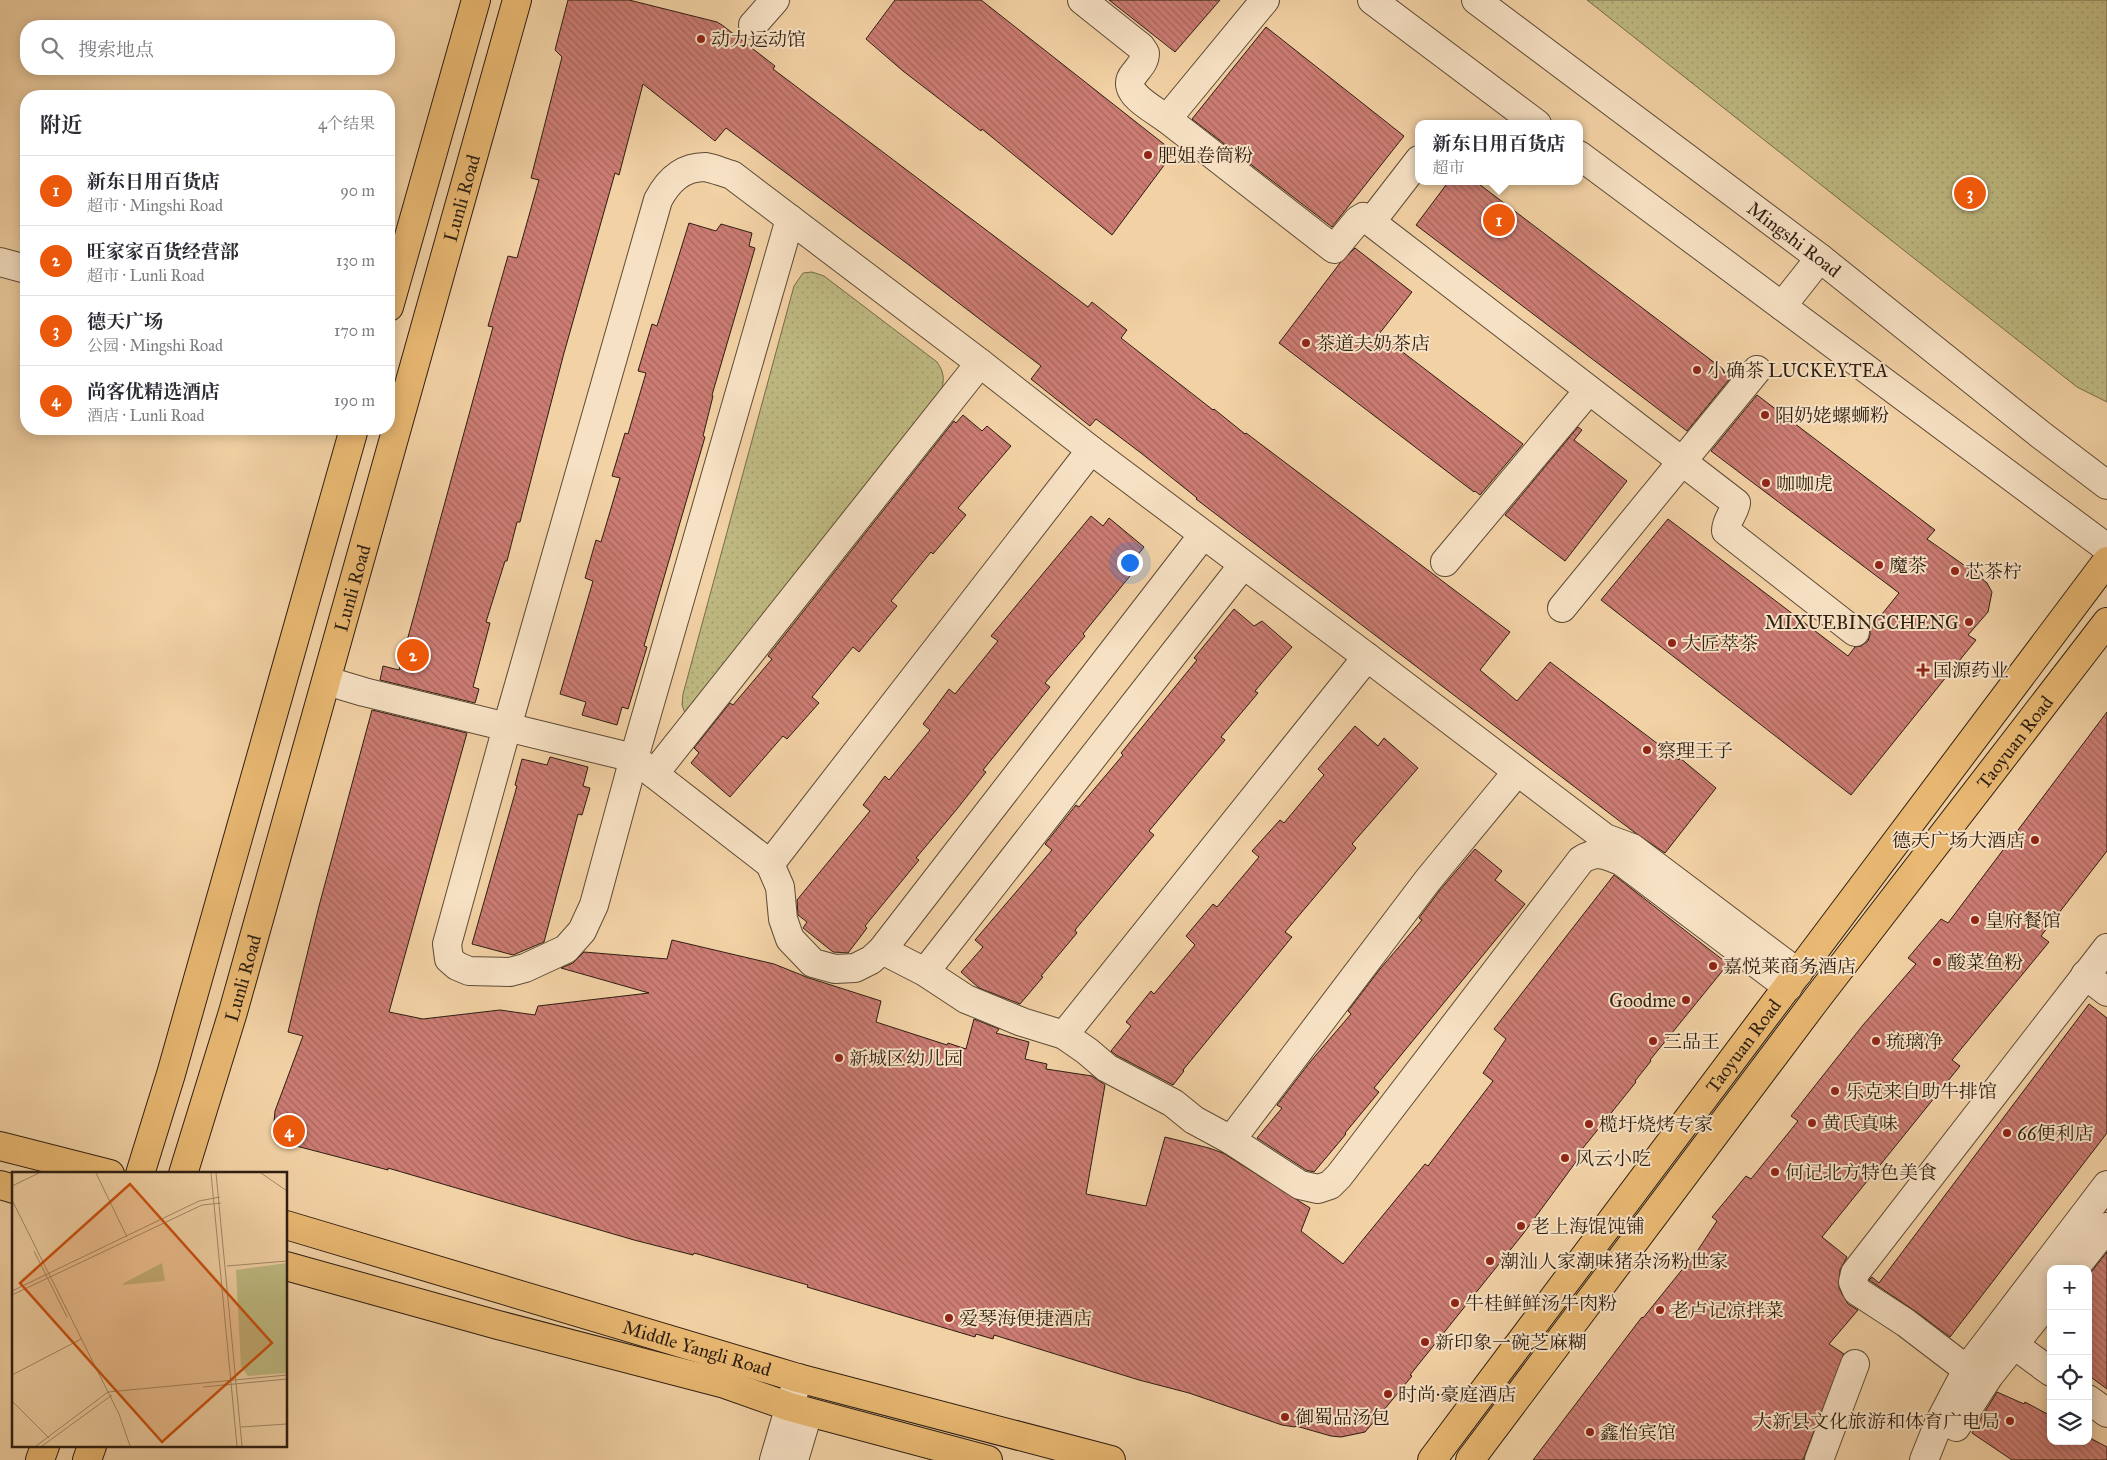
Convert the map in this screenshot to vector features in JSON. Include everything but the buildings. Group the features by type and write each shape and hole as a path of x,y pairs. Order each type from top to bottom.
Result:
{"main road":[{"path":"395,286 476,0"},
{"name":"Lunli Road","path":"184,1172 236,1002 517,0"},
{"path":"141,1172 174,1064 352,435"},
{"name":"Taoyuan Road","path":"1432,1460 2107,561"},
{"name":"Taoyuan Road","path":"1470,1460 1815,1001 2107,622"},
{"path":"0,1146 102,1172"},
{"name":"Middle Yangli Road","path":"288,1226 806,1379 1111,1460"},
{"name":"Middle Yangli Road","path":"288,1267 498,1325 725,1384 800,1409 988,1460"},
{"path":"40,1460 44,1448"},
{"path":"87,1460 91,1448"}],"street":[{"path":"753,25 775,0"},
{"path":"1082,0 1141,47 1145,53 1145,60 1131,76 1128,83 1130,91 1334,249 1358,220 1363,218 1371,222 1736,503 1735,509 1726,523 1726,531 1855,632"},
{"path":"1166,119 1265,0"},
{"path":"1372,0 1533,120"},
{"name":"Mingshi Road","path":"1476,0 1820,258 2041,436 2107,485"},
{"path":"1583,158 2107,548"},
{"path":"1371,222 1415,165"},
{"path":"790,219 644,766 594,904 582,931 566,949 525,968 510,972 469,971 457,966 450,959 447,944 658,200 666,186 675,176 686,171 705,167 732,176 790,219 980,363 1203,535 1605,838 1632,848 1793,980"},
{"path":"1782,306 1820,258"},
{"path":"0,262 20,267"},
{"path":"644,766 980,363"},
{"path":"1562,608 1757,370"},
{"path":"1445,562 1589,390"},
{"path":"770,864 1091,450"},
{"path":"327,681 507,727 644,766 770,864 780,887 783,919 790,939 813,963 835,968 855,968 871,960 882,950 1203,535"},
{"path":"925,972 1243,565"},
{"path":"1064,1035 1367,657"},
{"path":"1232,1140 1422,888 1517,772"},
{"path":"882,950 925,972 984,1007 1022,1022 1064,1035 1088,1051 1107,1068 1173,1104 1194,1120 1232,1140 1300,1185 1318,1189 1330,1185 1345,1168 1581,860 1591,854 1604,855 1621,862 1793,980"},
{"path":"1969,1366 1957,1362 1906,1323 1857,1291 1853,1282 1855,1273 2107,948"},
{"path":"2085,975 2107,992"},
{"path":"1940,1460 1950,1436 1972,1401 2004,1338 2107,1185"},
{"path":"2077,1265 2107,1227"},
{"path":"1924,1460 1938,1425 1969,1366 2047,1301"},
{"path":"2004,1338 2047,1369"},
{"path":"1818,1460 1855,1364"},
{"path":"794,1460 800,1409 806,1379"},
{"path":"2092,1403 2107,1413"},
{"path":"774,1460 800,1409"}],"shaded area":[{"path":"1587,0 2107,0 2107,402 2077,387"},
{"path":"812,272 824,276 937,362 943,375 942,387 939,397 685,713 682,705 683,694 794,286 803,273"}],"place":[{"name":"动力运动馆","path":"701,39"},
{"name":"肥姐卷筒粉","path":"1148,155"},
{"name":"德天广场","path":"1970,193"},
{"name":"新东日用百货店","path":"1499,220"},
{"name":"茶道夫奶茶店","path":"1306,343"},
{"name":"小确茶 LUCKEYTEA","path":"1697,370"},
{"name":"阳奶姥螺蛳粉","path":"1765,415"},
{"name":"咖咖虎","path":"1766,483"},
{"name":"魔茶","path":"1879,565"},
{"name":"芯茶柠","path":"1955,571"},
{"name":"MIXUEBINGCHENG","path":"1969,622"},
{"name":"大匠萃茶","path":"1672,643"},
{"name":"旺家家百货经营部","path":"413,655"},
{"name":"国源药业","path":"1923,670"},
{"name":"察理王子","path":"1647,750"},
{"name":"德天广场大酒店","path":"2035,840"},
{"name":"皇府餐馆","path":"1975,920"},
{"name":"酸菜鱼粉","path":"1937,962"},
{"name":"嘉悦莱商务酒店","path":"1713,966"},
{"name":"Goodme","path":"1686,1000"},
{"name":"三品王","path":"1653,1041"},
{"name":"琉璃净","path":"1876,1041"},
{"name":"新城区幼儿园","path":"839,1058"},
{"name":"乐克来自助牛排馆","path":"1835,1091"},
{"name":"黄氏真味","path":"1812,1123"},
{"name":"榄圩烧烤专家","path":"1589,1124"},
{"name":"尚客优精选酒店","path":"289,1131"},
{"name":"66便利店","path":"2007,1133"},
{"name":"风云小吃","path":"1565,1158"},
{"name":"何记北方特色美食","path":"1775,1172"},
{"name":"老上海馄饨铺","path":"1521,1226"},
{"name":"潮汕人家潮味猪杂汤粉世家","path":"1490,1261"},
{"name":"牛桂鲜鲜汤牛肉粉","path":"1455,1303"},
{"name":"老卢记凉拌菜","path":"1660,1310"},
{"name":"爱琴海便捷酒店","path":"949,1318"},
{"name":"新印象一碗芝麻糊","path":"1425,1342"},
{"name":"时尚·豪庭酒店","path":"1388,1394"},
{"name":"御蜀品汤包","path":"1285,1417"},
{"name":"大新县文化旅游和体育广电局","path":"2010,1421"},
{"name":"鑫怡宾馆","path":"1590,1432"}]}
